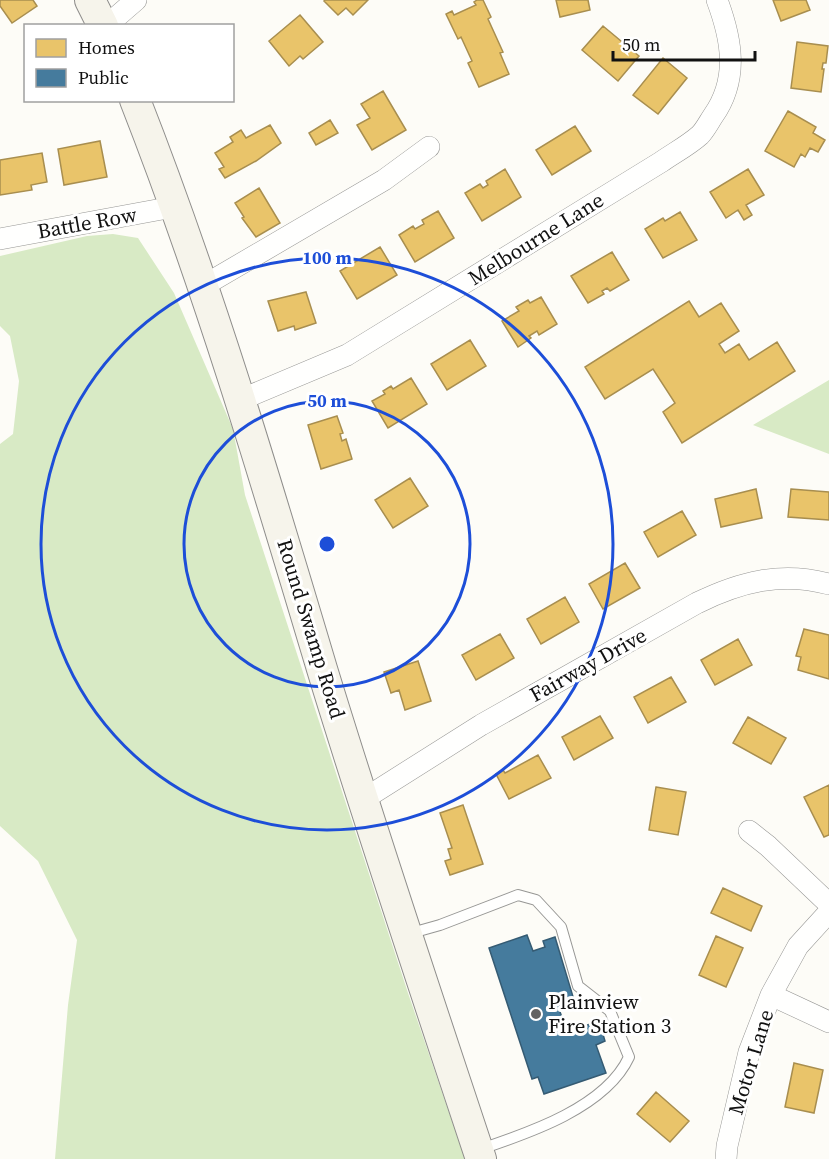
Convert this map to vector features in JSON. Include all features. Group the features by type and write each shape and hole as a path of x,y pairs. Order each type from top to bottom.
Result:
{"main road":[{"path":"90,0 103,24"},
{"name":"Round Swamp Road","path":"136,102 203,286 364,799 479,1154"}],"street":[{"path":"106,24 136,0"},
{"name":"Melbourne Lane","path":"240,400 347,355 662,162 701,134 722,103 729,81 732,58 724,18 717,0"},
{"path":"203,286 384,180 429,147"},
{"name":"Battle Row","path":"0,238 173,207"},
{"name":"Fairway Drive","path":"364,799 481,726 697,603 725,590 760,580 784,578 829,584"},
{"path":"749,831 829,904"},
{"name":"Motor Lane","path":"726,1159 749,1052 771,995 798,946 829,912"},
{"path":"771,995 829,1022"}],"lane":[{"path":"408,934 440,926 518,895 536,900 561,927 578,986 610,1011 629,1057 624,1067 584,1105 558,1120 479,1154"}],"green space":[{"path":"113,234 138,238 174,293 233,429 245,495 408,993 465,1159 55,1159 68,1005 77,940 38,861 0,826 0,444 13,434 19,381 10,336 0,326 0,256 87,236"},
{"path":"829,380 829,454 753,425"}],"building: Homes":[{"path":"0,0 33,0 37,6 12,23 0,6"},
{"path":"325,0 368,0 353,15 346,8 338,15"},
{"path":"483,0 491,17 488,19 503,52 500,53 509,74 479,87 468,63 472,61 461,37 458,39 446,14 452,11 454,15 476,5 474,2"},
{"path":"556,0 588,0 590,10 560,17"},
{"path":"773,0 806,0 810,10 781,21"},
{"path":"300,15 323,42 303,59 300,56 289,66 269,41"},
{"path":"603,26 639,56 618,81 582,50"},
{"path":"797,42 828,46 826,63 823,63 822,69 824,69 821,92 791,88"},
{"path":"663,58 687,78 658,114 633,95"},
{"path":"383,91 406,130 372,150 357,125 370,118 361,104"},
{"path":"788,111 816,127 813,133 825,140 818,152 810,148 805,157 801,154 794,167 765,151"},
{"path":"330,120 338,133 316,145 309,133"},
{"path":"270,125 281,143 256,161 225,178 219,169 224,167 215,153 233,142 230,137 241,130 246,138"},
{"path":"575,126 591,151 552,175 536,150"},
{"path":"100,141 107,177 64,185 58,149"},
{"path":"42,153 47,182 31,185 32,190 0,195 0,160"},
{"path":"505,169 521,197 482,221 465,193 480,184 483,188 488,185 486,181"},
{"path":"748,169 764,195 746,205 752,215 744,220 738,210 726,218 710,192"},
{"path":"259,188 280,223 256,237 242,218 244,217 235,203"},
{"path":"438,211 454,238 415,262 399,235 413,226 415,229 424,224 422,220"},
{"path":"680,212 697,240 663,258 645,229 663,218 665,221"},
{"path":"380,247 397,275 357,299 340,271"},
{"path":"612,252 629,280 610,291 607,288 602,291 604,294 588,303 571,276"},
{"path":"306,292 316,323 295,330 294,326 278,331 268,301"},
{"path":"541,297 557,324 539,335 537,331 518,347 502,321 519,311 516,307 528,300 530,303"},
{"path":"689,301 699,317 721,303 739,331 719,344 725,353 739,344 749,360 777,342 795,371 682,443 663,412 675,403 653,369 605,399 585,367"},
{"path":"470,340 486,366 447,390 431,364"},
{"path":"411,378 427,404 388,428 372,401 385,394 383,391 391,386 393,389"},
{"path":"337,416 343,433 340,434 342,441 346,439 352,459 321,469 308,425"},
{"path":"410,478 428,506 393,528 375,500"},
{"path":"756,489 762,518 721,527 715,499"},
{"path":"791,489 829,492 829,520 788,517"},
{"path":"682,511 696,535 658,557 644,532"},
{"path":"625,563 640,588 603,609 589,584"},
{"path":"565,597 579,622 541,644 527,619"},
{"path":"804,629 829,635 829,679 798,670 801,657 796,656"},
{"path":"500,634 514,658 476,680 462,655"},
{"path":"738,639 752,665 715,685 701,660"},
{"path":"418,661 431,701 405,710 399,690 391,693 384,672"},
{"path":"671,677 686,702 648,723 634,697"},
{"path":"600,716 613,738 574,760 562,737"},
{"path":"748,717 786,738 771,764 733,743"},
{"path":"538,755 551,778 509,799 496,774 503,770 505,773"},
{"path":"829,785 829,835 824,837 804,797"},
{"path":"656,787 686,792 678,835 649,830"},
{"path":"463,805 483,864 450,875 445,861 451,859 448,849 452,848 440,813"},
{"path":"723,888 762,906 751,931 711,913"},
{"path":"716,936 743,948 726,987 699,975"},
{"path":"794,1063 823,1070 814,1113 785,1107"},
{"path":"656,1092 689,1121 670,1142 637,1114"}],"building: Public":[{"name":"Plainview Fire Station 3","path":"527,935 533,951 545,947 543,941 555,937 574,1000 558,1006 567,1032 599,1021 605,1041 596,1045 606,1073 544,1094 538,1077 532,1079 489,948"}],"place":[{"name":"Plainview Fire Station 3","path":"536,1014"}]}
